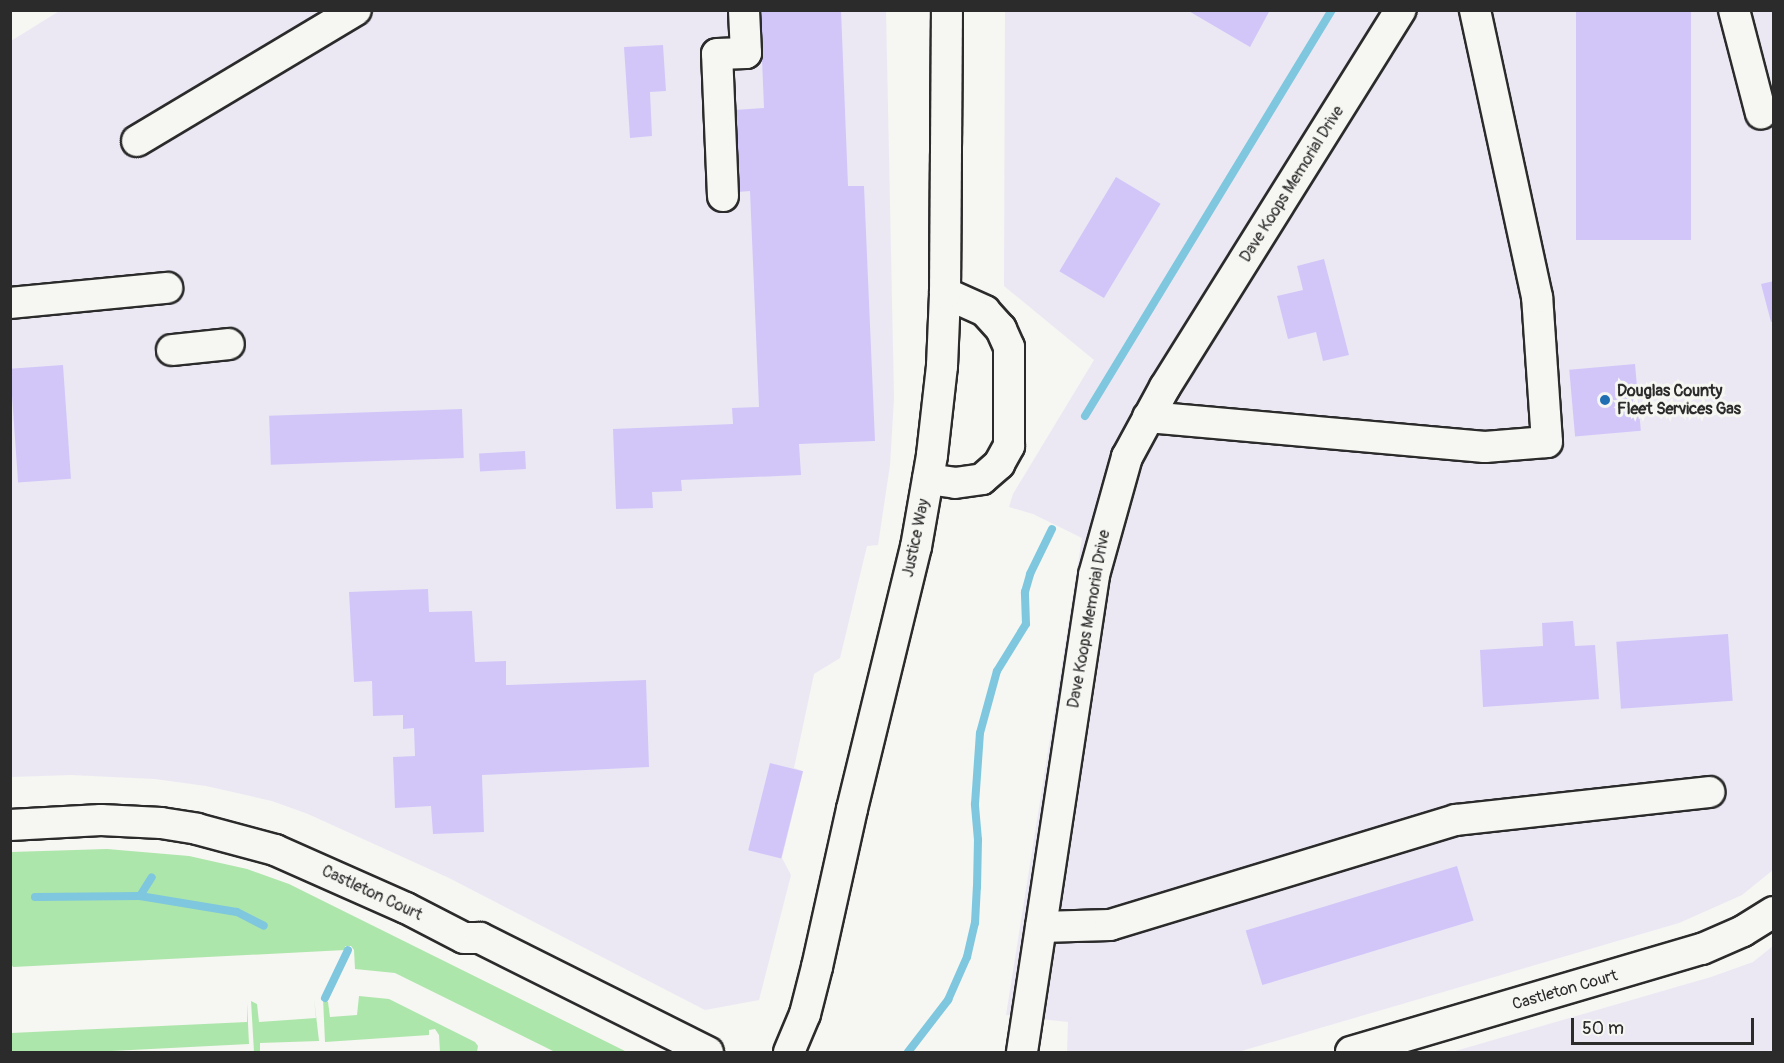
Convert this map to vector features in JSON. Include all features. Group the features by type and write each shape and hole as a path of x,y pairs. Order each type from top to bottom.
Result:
{"street":[{"path":"137,141 356,10"},
{"path":"723,196 717,54 746,53 744,10"},
{"name":"Justice Way","path":"789,1053 818,967 852,809 916,547 928,479 942,366 945,293 946,10"},
{"name":"Dave Koops Memorial Drive","path":"1022,1053 1094,575 1127,457 1148,417 1401,10"},
{"path":"1148,417 1485,447 1547,442 1537,297 1475,10"},
{"path":"1734,10 1761,114"},
{"path":"10,303 167,288"},
{"path":"928,479 955,483 982,479 999,464 1009,446 1009,346 1001,329 985,311 945,293"},
{"path":"172,350 230,344"},
{"path":"1041,927 1110,925 1456,820 1709,792"},
{"name":"Castleton Court","path":"10,825 101,820 161,823 197,829 275,850 396,904 464,938 480,938 708,1053"},
{"name":"Castleton Court","path":"1351,1053 1702,949 1743,931 1773,912"}],"shaded area":[{"path":"61,10 886,11 894,398 890,465 878,545 867,546 840,658 814,674 794,768 803,771 782,858 791,875 759,1000 705,1010 449,878 308,814 272,801 206,786 155,779 71,775 11,777 11,41"},
{"path":"1005,11 1773,11 1773,870 1742,895 1679,923 1238,1052 1067,1052 1068,1022 1006,1015 1082,538 1033,514 1009,507 1013,494 1094,360 1004,286"},
{"path":"1773,946 1773,1052 1452,1052 1711,977 1753,962"}],"green space":[{"path":"107,849 189,856 247,869 289,884 627,1052 555,1052 395,973 355,969 354,950 351,946 345,946 345,950 13,967 10,962 11,852"},
{"path":"359,996 389,999 475,1042 478,1046 477,1052 440,1052 439,1035 435,1029 429,1030 429,1035 325,1042 323,998 328,1002 330,1017 357,1015"},
{"path":"314,998 319,1041 260,1043 260,1052 254,1052 251,1001 257,1004 259,1022 316,1018"},
{"path":"247,1003 249,1044 92,1052 11,1051 11,1033 247,1022"}],"building":[{"path":"760,10 841,10 848,186 864,186 875,441 799,444 801,475 681,480 682,491 652,492 653,508 616,509 613,429 733,424 732,408 759,407 750,191 738,192 735,110 764,108"},
{"path":"1187,10 1270,10 1250,47"},
{"path":"1576,10 1691,10 1691,240 1576,240"},
{"path":"663,45 666,91 650,92 652,136 630,138 624,47"},
{"path":"1116,177 1161,204 1104,298 1059,271"},
{"path":"1324,259 1349,355 1323,361 1316,332 1288,339 1277,296 1303,290 1297,266"},
{"path":"1774,281 1774,321 1771,322 1761,284"},
{"name":"Douglas County Fleet Services Gas","path":"1635,364 1641,431 1575,436 1569,370"},
{"path":"63,365 71,479 18,482 10,369"},
{"path":"462,409 464,458 271,465 269,416"},
{"path":"525,451 526,469 480,471 479,453"},
{"path":"428,589 429,612 472,611 475,662 506,661 506,685 646,680 649,767 482,775 484,832 433,834 431,806 395,808 393,757 415,756 414,728 403,729 403,715 373,716 372,681 354,682 349,592"},
{"path":"1573,621 1575,646 1595,645 1599,699 1483,707 1480,650 1543,646 1542,623"},
{"path":"1728,634 1733,701 1621,709 1616,642"},
{"path":"770,763 803,771 781,859 748,850"},
{"path":"1457,866 1474,921 1262,985 1246,931"}],"waterway":[{"path":"1085,416 1332,10"},
{"path":"908,1052 948,1000 967,957 975,923 978,840 975,804 980,733 997,671 1026,624 1025,592 1030,574 1052,529"},
{"path":"35,897 140,896 152,877"},
{"path":"140,896 237,912 264,926"},
{"path":"325,998 348,950"}],"place":[{"name":"Douglas County Fleet Services Gas","path":"1605,400"}]}
